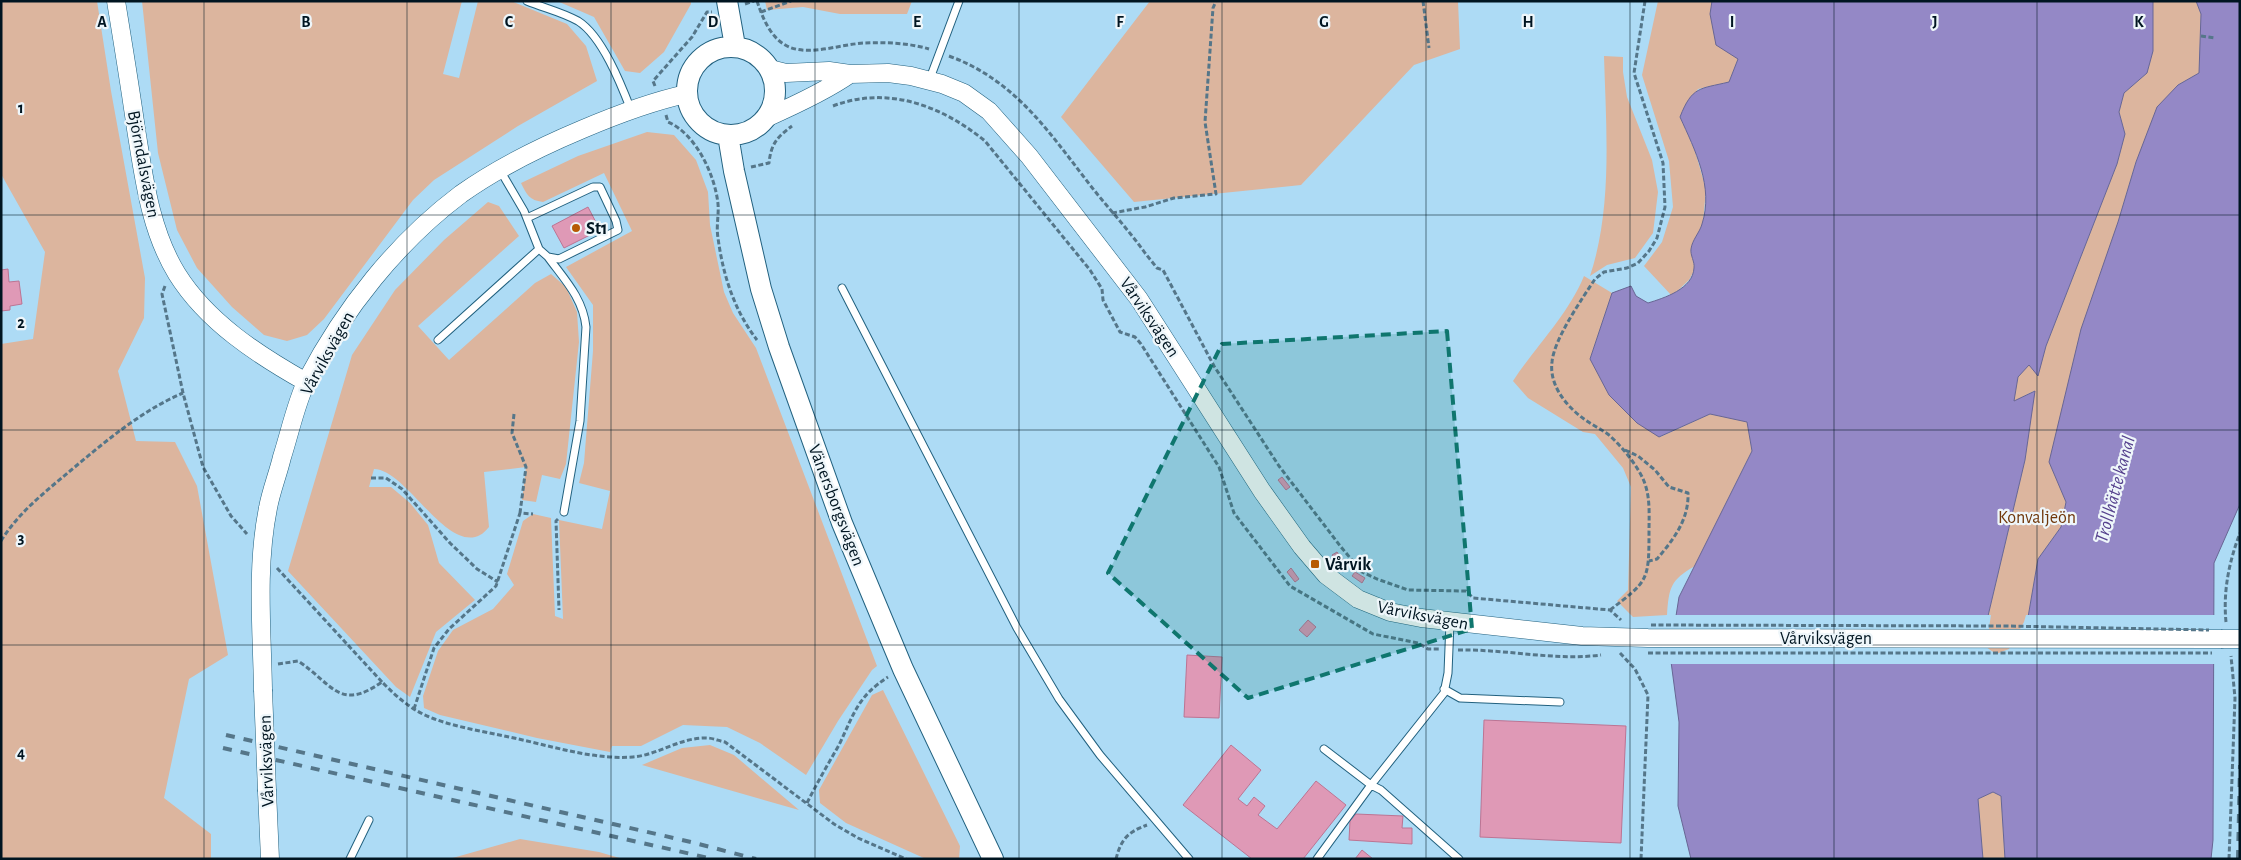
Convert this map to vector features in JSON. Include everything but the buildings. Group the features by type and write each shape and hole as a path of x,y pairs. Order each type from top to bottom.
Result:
{"main road":[{"path":"717,4 734,46"},
{"path":"734,46 756,54 770,70 774,83 774,102 766,118 749,131 728,135 713,132 699,122 690,109 686,94 688,77 696,62 718,48 734,46"},
{"name":"Vänersborgsvägen","path":"728,135 734,171 761,288 779,347 842,523 903,669 993,859"}],"street":[{"name":"Björndalsvägen","path":"116,1 151,215 166,252 177,274 196,298 222,325 264,359 306,382"},
{"name":"Vårviksvägen","path":"770,70 786,74 828,72 850,74 888,73 929,81 964,93 990,111 1024,150 1139,299 1262,491 1302,547 1326,575 1358,599 1383,610 1450,622 1582,636 1648,635 2226,642"},
{"path":"766,118 812,94 832,87 850,74"},
{"name":"Vårviksvägen","path":"270,859 263,690 262,561 268,508 306,382 327,346 363,292 422,227 461,194 500,169 544,146 631,110 686,94"}],"lane":[{"path":"527,1 560,13 589,29 622,86 631,110"},
{"path":"929,81 959,1"},
{"path":"500,169 527,218 539,250 548,257 581,302 585,314 586,327 580,421 564,512"},
{"path":"527,218 593,187 600,186 616,221 618,230 559,259 548,257"},
{"path":"438,340 539,250"},
{"path":"842,288 1023,639 1059,699 1100,754 1190,859"},
{"path":"1317,859 1371,785 1433,708 1444,689 1448,673 1450,622"},
{"path":"1444,689 1460,698 1560,702"},
{"path":"1324,749 1380,790 1459,859"},
{"path":"350,859 369,820"}],"path":[{"path":"757,1 772,33 787,46 799,50 865,43 899,43 940,53 965,62 994,78 1024,103 1157,268 1163,270 1177,300 1214,366 1278,466 1362,572 1408,590 1457,590 1466,591 1473,598 1610,610 1622,621"},
{"path":"761,12 791,1"},
{"path":"1112,212 1174,198 1216,194 1205,122 1213,8 1216,1"},
{"path":"1423,1 1429,48"},
{"path":"1610,610 1639,588 1648,572 1650,502 1640,474 1623,450 1607,434 1584,419 1566,403 1555,383 1551,363 1556,341 1596,279 1604,272 1627,268 1638,263 1656,238 1665,207 1663,162 1634,73 1645,1"},
{"path":"707,12 717,4"},
{"path":"2201,36 2215,38"},
{"path":"826,108 842,102 866,98 892,98"},
{"path":"712,177 769,162 772,146 777,138 798,122"},
{"path":"177,274 166,282 162,294 183,393 203,466 231,516 252,540"},
{"path":"1,541 9,528 42,495 88,456 138,417 183,393"},
{"path":"414,709 434,648 449,629 481,602 498,582 520,513 526,466 512,433 514,414"},
{"path":"1623,450 1638,456 1655,470 1669,487 1688,493 1688,504 1684,521 1671,543 1657,559 1649,561"},
{"path":"371,478 386,478 402,489 477,570 498,582"},
{"path":"559,610 556,522 564,512"},
{"path":"520,513 533,514"},
{"path":"2062,515 2076,518"},
{"path":"2229,859 2235,698 2233,666 2226,642 2226,591 2228,572 2240,532"},
{"path":"272,562 382,682 403,702 428,716 469,728 587,754 612,757 634,756 654,752 692,739 707,738 725,742 834,824 858,838 906,859"},
{"path":"1648,635 1998,626 2226,642 2240,653"},
{"path":"1648,635 2226,642"},
{"path":"1620,652 1635,669 1648,695 1641,859"},
{"path":"263,666 298,661 339,692 352,696 366,693 382,682"},
{"path":"2233,666 2240,666"},
{"path":"807,803 839,744 858,703 869,691 889,676"},
{"path":"1116,859 1119,846 1125,836 1148,825 1155,819"}],"highlighted area":[{"path":"1447,331 1472,629 1248,698 1108,573 1222,344"}],"green space":[{"path":"1,1 97,1 111,91 145,278 144,318 118,371 136,441 175,442 197,486 228,655 189,679 164,798 211,834 211,859 1,859 1,344 33,339 45,252 1,174"},
{"path":"142,1 462,1 443,74 459,78 478,1 511,1 567,24 586,46 597,81 518,126 434,180 413,200 324,319 307,335 287,341 264,335 232,307 197,268 177,230 158,153"},
{"path":"557,1 691,1 691,4 664,52 640,73 625,71 594,17"},
{"path":"765,1 912,1 907,14 840,14 803,7 767,10"},
{"path":"1150,1 1458,1 1460,49 1414,65 1301,185 1134,202 1061,117"},
{"path":"1658,1 1712,1 1710,14 1738,59 1729,82 1698,89 1680,116 1695,151 1706,189 1703,223 1691,249 1695,269 1689,280 1672,296 1644,266 1662,242 1673,207 1669,161 1642,75"},
{"name":"Konvaljeön","path":"2153,1 2196,1 2201,14 2199,73 2178,85 2136,162 2118,222 2062,489 2066,502 2061,527 2038,559 2027,623 2011,651 1995,657 1984,649 1988,616 2025,460 2034,391 2013,402 2018,377 2029,364 2038,375 2046,346 2117,164 2125,134 2119,112 2124,93 2147,73 2153,51"},
{"path":"1604,56 1623,57 1627,97 1652,160 1658,192 1653,233 1635,258 1607,265 1590,276 1597,250 1605,195 1607,139"},
{"path":"647,132 674,135 696,160 708,192 710,225 724,292 733,313 756,348 877,666 872,670 838,721 806,775 760,743 727,727 683,725 641,746 612,746 610,752 537,738 440,715 424,708 423,696 438,651 453,630 493,609 514,585 507,574 523,521 533,514 551,518 555,616 563,619 559,520 602,529 610,491 579,483 584,463 593,351 593,305 566,267 632,231 604,173 543,202 534,200 529,196 521,183 578,156"},
{"path":"488,202 499,206 519,236 418,326 449,360 535,283 551,274 566,287 577,312 579,342 566,464 560,479 542,475 536,502 522,500 526,467 484,472 489,527 481,534 467,537 454,532 440,522 399,482 386,473 374,469 369,487 391,487 410,503 428,525 439,563 475,600 436,632 410,697 396,687 288,571 352,355 395,290 444,240"},
{"path":"1584,276 1612,293 1590,359 1660,437 1710,414 1747,421 1752,451 1695,566 1680,576 1672,586 1667,615 1633,617 1617,601 1628,590 1631,487 1623,468 1595,434 1583,432 1528,398 1513,381 1561,317"},
{"path":"883,690 960,846 959,859 926,859 846,823 820,803 819,790 872,695"},
{"path":"710,745 734,755 799,810 642,765 682,748"},
{"path":"1993,792 2001,796 2005,859 1983,859 1978,799"},
{"path":"520,839 599,852 623,859 449,859"}],"water":[{"name":"Trollhätte kanal","path":"1712,1 2153,1 2153,51 2147,73 2124,93 2119,112 2125,134 2117,164 2046,346 2038,376 2029,365 2018,377 2014,401 2035,391 2025,460 1988,616 1984,648 1995,657 2011,651 2027,623 2038,559 2061,527 2066,502 2049,462 2081,329 2118,222 2136,162 2157,107 2178,85 2199,73 2201,14 2196,1 2240,1 2240,504 2214,563 2213,840 2211,859 2005,859 2001,796 1993,792 1978,799 1983,859 1691,859 1678,806 1679,722 1670,654 1679,597 1752,451 1747,422 1710,414 1659,437 1637,423 1609,395 1590,359 1612,293 1631,286 1636,296 1648,303 1677,292 1689,282 1692,275 1694,266 1691,249 1702,224 1706,196 1697,156 1680,117 1689,99 1698,90 1729,82 1738,59 1716,45 1710,14"}],"pier":[{"path":"1674,615 1991,615 1986,647 1996,654 2009,649 2026,615 2217,615 2216,664 1669,664 1667,654"}],"railway":[{"path":"226,735 691,842 756,859"},
{"path":"223,748 713,859"},
{"path":"2238,859 2240,765"}],"place":[{"name":"St1","path":"576,228"},
{"name":"Vårvik","path":"1315,564"}]}
